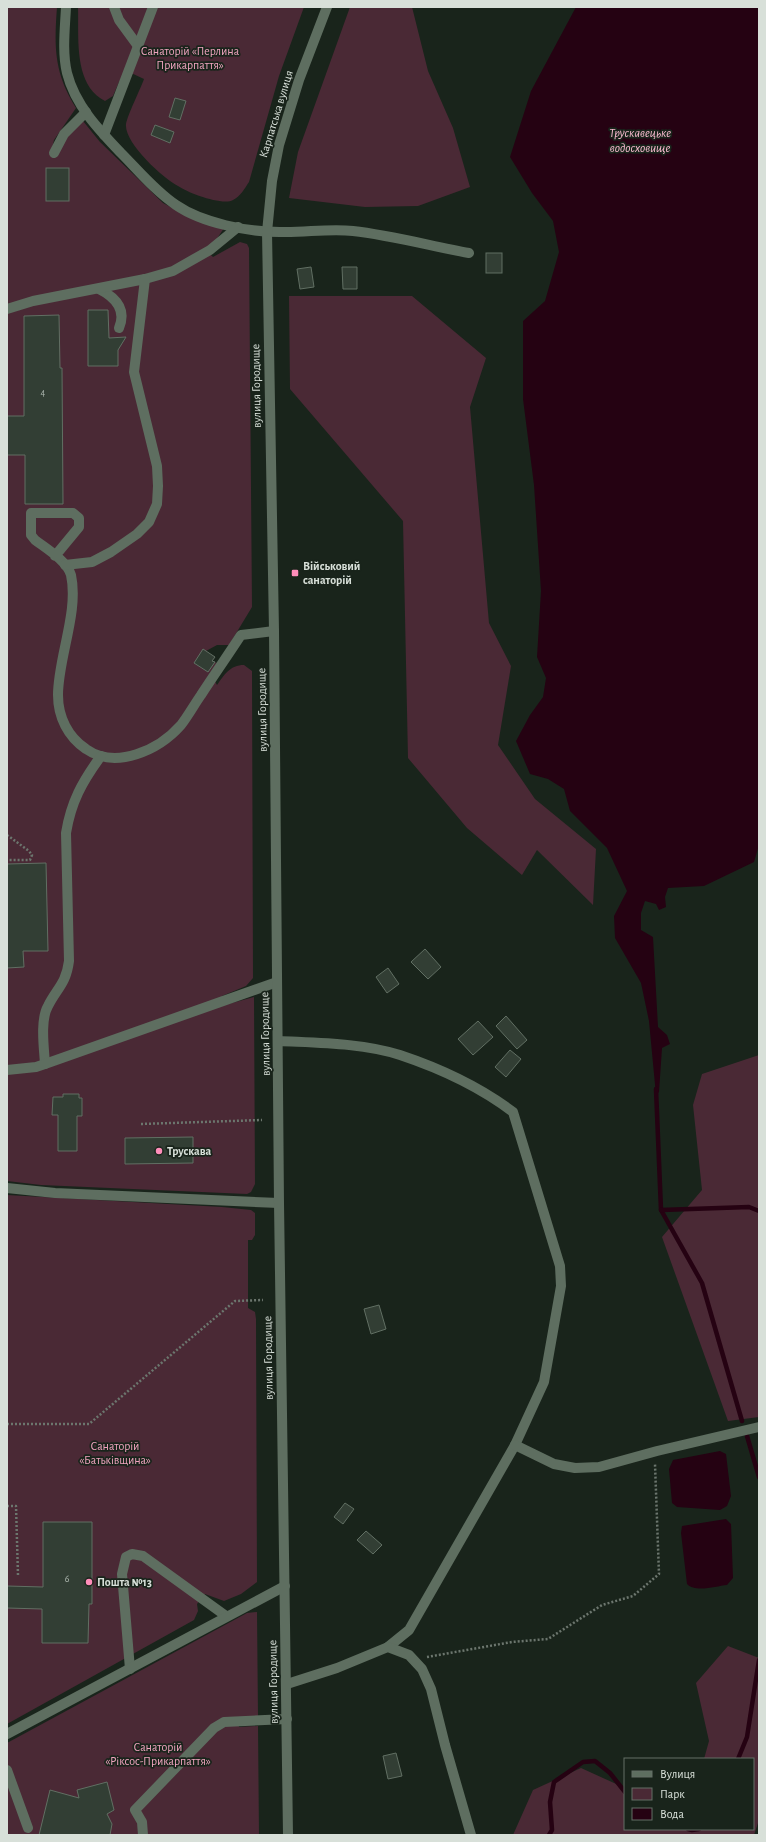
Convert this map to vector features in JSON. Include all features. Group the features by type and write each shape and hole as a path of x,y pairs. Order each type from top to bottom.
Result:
{"street":[{"path":"66,7 64,43 67,72 72,90 86,112 104,135 155,187 186,212 213,222 267,232 352,231 469,253"},
{"path":"114,7 120,20 138,46"},
{"path":"104,135 154,7"},
{"name":"Карпатська вулиця","path":"267,232 272,181 279,145 299,80 328,7"},
{"path":"54,153 64,134 86,112"},
{"path":"7,309 33,301 99,289 173,271 210,250 238,227"},
{"name":"вулиця Городище","path":"267,232 274,631 279,1041 279,1203 288,1835"},
{"path":"66,565 92,562 111,552 137,534 149,522 157,504 157,466 134,372 145,279"},
{"path":"99,289 113,298 121,308 121,322 119,328"},
{"path":"55,556 79,527 78,518 73,513 31,513 32,535 55,556 66,565 71,574 73,597 59,678 59,712 65,727 77,743 91,752 101,756 111,758 134,755 148,750 166,739 181,725 241,635 274,631"},
{"path":"45,1064 45,1014 48,1006 64,982 69,961 66,833 68,815 75,796 101,756"},
{"path":"7,1070 36,1067 278,982"},
{"path":"279,1041 362,1047 399,1055 444,1072 497,1100 513,1112 560,1266 561,1286 544,1382 515,1445 409,1630 388,1647 337,1668 287,1684"},
{"path":"7,1188 55,1193 279,1203"},
{"path":"515,1445 554,1464 575,1468 599,1468 657,1451 759,1427"},
{"path":"130,1669 122,1574 123,1564 126,1557 132,1554 142,1556 226,1616"},
{"path":"7,1734 226,1616 285,1586"},
{"path":"388,1647 409,1656 422,1669 431,1689 445,1745 471,1835"},
{"path":"143,1835 142,1822 135,1810 214,1728 224,1722 287,1719"},
{"path":"7,1770 28,1828"}],"path":[{"path":"7,835 29,851 32,855 30,860 7,860"},
{"path":"141,1124 262,1120"},
{"path":"7,1424 89,1424 235,1300 263,1300"},
{"path":"412,1659 512,1642 548,1639 602,1605 633,1596 659,1574 654,1470 657,1451"},
{"path":"7,1506 16,1506 18,1576"}],"green space":[{"path":"7,7 57,7 57,59 63,83 76,108 54,140 51,153 83,121 100,142 163,203 178,211 224,228 208,252 213,257 240,242 247,244 249,248 252,607 229,645 217,645 206,651 215,657 212,661 217,663 210,673 217,685 228,671 239,665 244,665 252,671 253,978 246,986 222,996 221,1006 254,997 255,1184 251,1192 247,1194 41,1185 7,1181"},
{"name":"Санаторій «Перлина Прикарпаття»","path":"78,7 304,7 279,76 249,182 238,197 233,200 222,201 206,198 189,192 163,176 138,150 131,141 127,132 126,124 144,79 129,72 119,82 113,96 105,101 95,94 87,84 80,59"},
{"path":"350,7 412,7 428,71 453,128 470,187 418,206 365,207 289,198 298,152"},
{"path":"289,296 412,296 486,358 470,407 489,623 511,666 498,745 535,799 596,849 593,905 537,850 522,875 467,828 408,758 403,521 290,389"},
{"path":"759,1055 759,1417 728,1421 662,1237 702,1190 693,1105 702,1074"},
{"name":"Санаторій «Батьківщина»","path":"7,1195 222,1207 251,1210 255,1213 255,1235 252,1240 248,1240 248,1308 255,1312 256,1319 257,1582 241,1594 224,1601 205,1594 197,1604 198,1611 194,1620 7,1724"},
{"name":"Санаторій «Ріксос-Прикарпаття»","path":"257,1612 258,1716 238,1718 239,1727 258,1726 259,1835 7,1835 7,1743 247,1613"},
{"path":"728,1646 759,1658 759,1820 754,1835 513,1835 533,1790 581,1768 624,1788 624,1830 754,1830 754,1758 704,1758 709,1741 696,1683"}],"water":[{"name":"Трускавецьке водосховище","path":"576,7 759,7 759,845 754,862 704,886 668,888 665,897 666,907 659,910 656,904 645,901 641,913 641,930 653,937 658,1027 667,1035 670,1044 662,1048 659,1092 656,1095 649,1021 641,983 615,938 614,916 627,891 607,848 570,811 564,789 548,779 530,774 516,741 530,715 543,697 546,678 537,657 541,591 534,485 523,399 523,321 545,301 559,252 553,221 532,193 510,157 531,91"},
{"path":"720,1451 726,1454 731,1496 727,1506 720,1510 677,1507 672,1503 669,1469 673,1460"},
{"path":"726,1519 731,1524 733,1578 727,1585 701,1589 691,1587 687,1584 681,1533 682,1526"}],"building":[{"path":"175,98 186,101 180,120 169,117"},
{"path":"155,125 174,132 170,143 151,135"},
{"path":"46,168 69,168 69,201 46,201"},
{"path":"486,253 502,253 502,273 486,273"},
{"path":"311,267 314,287 300,289 297,269"},
{"path":"342,267 357,267 357,289 343,289"},
{"path":"88,310 108,310 109,338 126,337 118,350 118,366 88,366"},
{"path":"59,315 60,368 62,368 63,504 25,504 25,455 7,455 7,416 24,416 24,316"},
{"path":"203,649 215,657 212,661 215,662 208,672 194,663"},
{"path":"46,863 48,951 23,951 24,967 7,968 7,864"},
{"path":"425,949 441,967 428,979 411,962"},
{"path":"388,968 399,984 387,993 376,977"},
{"path":"506,1016 527,1040 517,1049 496,1026"},
{"path":"478,1021 493,1037 473,1055 458,1039"},
{"path":"510,1050 521,1059 506,1077 495,1067"},
{"path":"63,1094 79,1094 79,1098 82,1098 82,1116 77,1116 77,1151 58,1151 58,1115 52,1115 53,1097 63,1097"},
{"name":"Трускава","path":"193,1137 193,1163 125,1164 125,1138"},
{"path":"379,1305 386,1329 371,1334 364,1309"},
{"path":"345,1503 354,1509 343,1524 334,1517"},
{"path":"43,1522 92,1522 92,1604 89,1604 88,1643 42,1643 42,1609 7,1608 7,1586 43,1587"},
{"path":"366,1531 382,1545 373,1554 357,1540"},
{"path":"396,1753 402,1776 388,1779 383,1756"},
{"path":"107,1782 114,1810 107,1814 112,1824 110,1835 39,1835 50,1790 79,1798 77,1790"}],"waterway":[{"path":"656,1089 661,1210 702,1283 742,1421"},
{"path":"661,1210 749,1207 759,1211"},
{"path":"747,1436 759,1477"},
{"path":"738,1758 747,1737 759,1660"},
{"path":"549,1835 552,1830 550,1802 554,1782 583,1762 595,1761 610,1773 624,1791"}],"place":[{"name":"Військовий санаторій","path":"295,573"},
{"name":"Трускава","path":"159,1151"},
{"name":"Пошта №13","path":"89,1582"}]}
